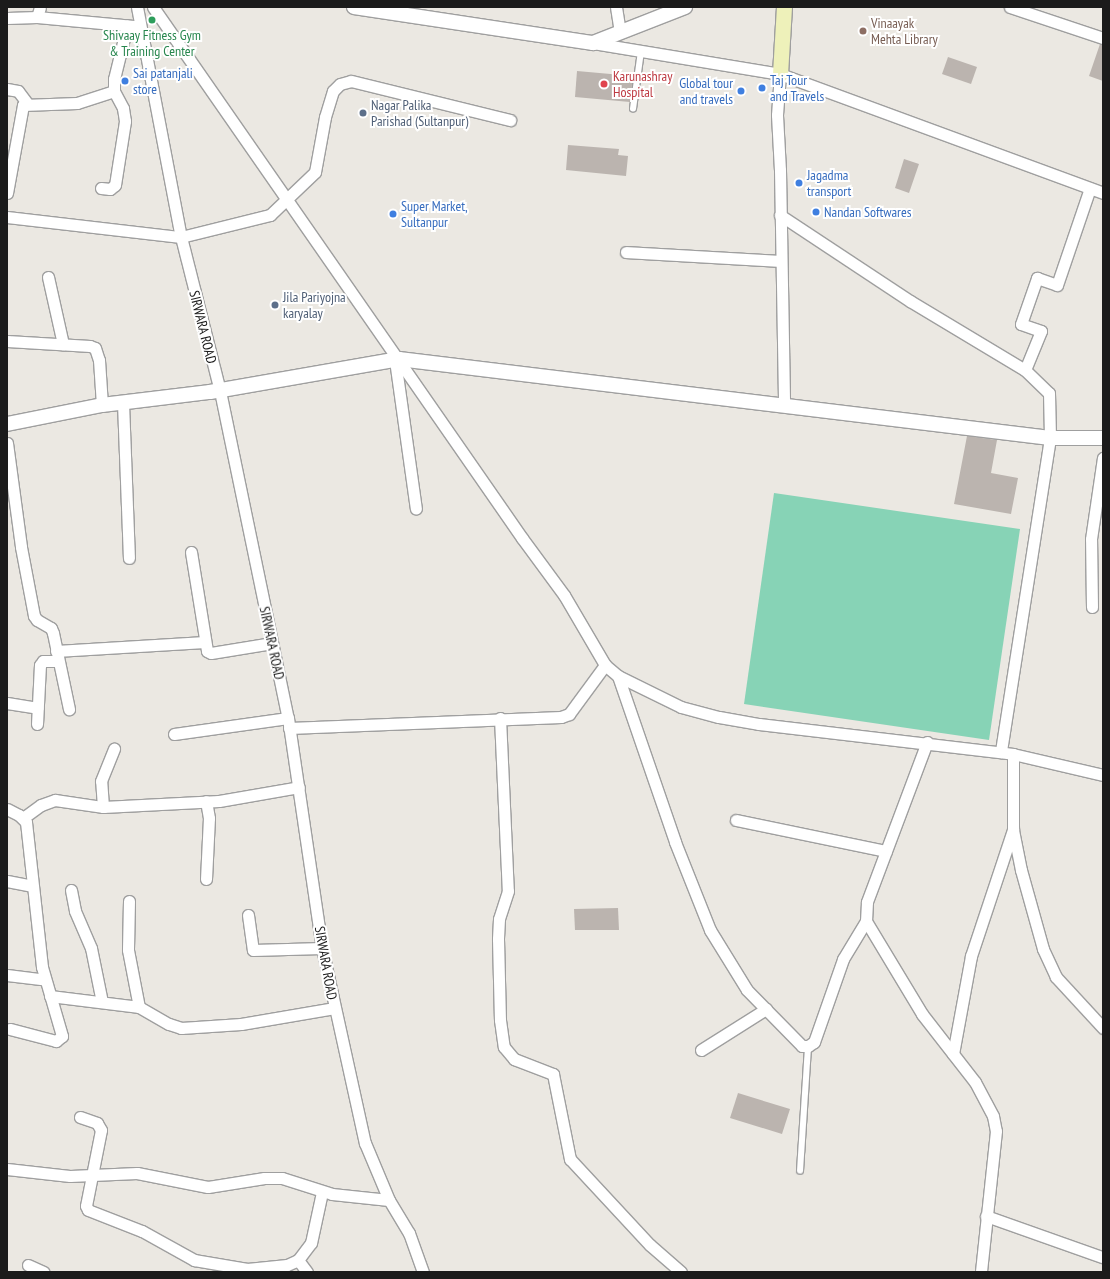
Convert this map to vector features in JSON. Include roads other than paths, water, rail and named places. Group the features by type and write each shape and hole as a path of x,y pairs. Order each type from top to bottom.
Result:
{"main road":[{"path":"780,74 784,7"}],"street":[{"name":"SIRWARA ROAD","path":"137,7 181,237 220,391 272,643 299,787 322,948 365,1143 389,1200 409,1233 423,1272"},
{"path":"153,7 397,360 522,538 564,595 605,665 618,676 680,707 719,716 759,724 926,742 1001,752 1103,774"},
{"path":"354,7 593,43 780,74 1103,193"},
{"path":"616,7 620,32"},
{"path":"593,43 685,7"},
{"path":"1010,7 1103,38"},
{"path":"7,18 39,12 140,27"},
{"path":"101,188 110,189 115,185 125,121 114,91 114,79 127,26"},
{"path":"780,74 776,115 780,215 784,406"},
{"path":"7,217 181,237 270,215 314,172 325,117 333,91 340,84 351,81 510,120"},
{"path":"7,89 18,91 28,103"},
{"path":"7,193 20,113 23,105 28,103 77,103 114,91"},
{"path":"1025,370 1041,331 1021,324 1037,278 1057,285 1090,188"},
{"path":"780,215 910,301 1025,370 1049,393 1050,438 1001,752"},
{"path":"626,252 780,261"},
{"path":"48,277 63,344"},
{"path":"7,341 63,344 95,348 99,360 102,405"},
{"path":"397,360 416,509"},
{"path":"7,424 102,405 220,391 397,360 1050,438 1103,438"},
{"path":"123,403 129,558"},
{"path":"7,443 10,489 34,616 37,620 51,628 69,709"},
{"path":"1092,607 1091,533 1103,458"},
{"path":"191,552 207,651 211,653 272,643"},
{"path":"37,724 40,665 43,661 57,656 205,642"},
{"path":"174,734 288,723 561,717 569,714 605,665"},
{"path":"618,676 675,842 710,930 747,990 802,1046 808,1046 814,1042 843,959 866,921 867,902 926,742"},
{"path":"7,703 38,708"},
{"path":"500,718 508,891 499,919 498,939 500,1020 504,1047 514,1059 553,1074 570,1159 650,1245 681,1272"},
{"path":"103,807 101,781 114,750"},
{"path":"1012,754 1013,830 1021,870 1049,966 1102,1025"},
{"path":"23,818 41,805 55,800 103,807 206,801 299,787"},
{"path":"206,801 209,818 206,878"},
{"path":"7,809 23,818 26,822 32,886 45,980 62,1036 56,1041 10,1029"},
{"path":"736,820 886,851"},
{"path":"953,1054 971,956 1013,830"},
{"path":"7,881 32,886"},
{"path":"71,890 75,911 91,948 102,1002"},
{"path":"129,901 128,950 139,1007"},
{"path":"248,915 253,950 322,948"},
{"path":"866,921 922,1014 976,1082 988,1103 996,1131 981,1272"},
{"path":"7,975 45,980"},
{"path":"50,996 139,1007 169,1024 181,1028 241,1024 335,1008"},
{"path":"701,1050 766,1009"},
{"path":"80,1118 97,1123 101,1130 91,1175 86,1206 88,1210 142,1231 194,1260 247,1269 287,1265 298,1260 311,1243 322,1192"},
{"path":"7,1170 70,1176 137,1173 208,1187 264,1178 282,1178 322,1192 389,1200"},
{"path":"986,1216 1102,1257"},
{"path":"298,1260 307,1272"},
{"path":"28,1265 44,1272"}],"lane":[{"path":"633,109 641,51"},
{"path":"800,1170 808,1046"}],"place":[{"name":"Shivaay Fitness Gym & Training Center","path":"152,20"},
{"name":"Vinaayak Mehta Library","path":"863,31"},
{"name":"Sai patanjali store","path":"125,81"},
{"name":"Karunashray Hospital","path":"604,84"},
{"name":"Taj Tour and Travels","path":"762,88"},
{"name":"Global tour and travels","path":"741,91"},
{"name":"Nagar Palika Parishad (Sultanpur)","path":"363,113"},
{"name":"Jagadma transport","path":"799,183"},
{"name":"Nandan Softwares","path":"816,212"},
{"name":"Super Market, Sultanpur","path":"393,214"},
{"name":"Jila Pariyojna karyalay","path":"275,305"}]}
